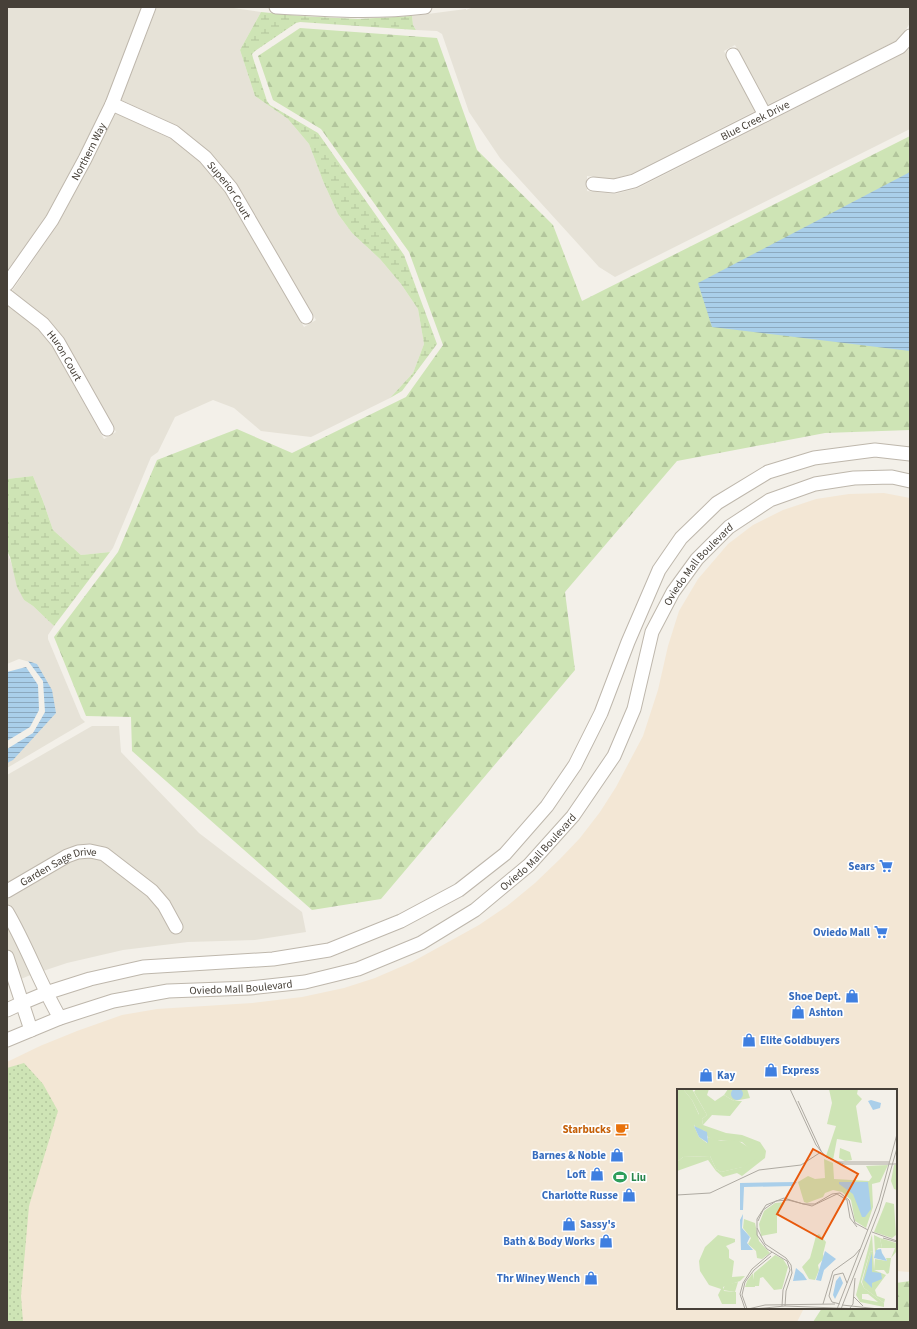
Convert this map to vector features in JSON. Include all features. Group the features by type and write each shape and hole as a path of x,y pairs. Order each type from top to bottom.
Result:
{"street":[{"name":"Northern Way","path":"7,284 52,220 85,159 112,104 149,7"},
{"path":"276,7 364,11 404,10 424,7"},
{"name":"Blue Creek Drive","path":"593,184 614,186 634,182 900,47 910,36"},
{"path":"733,55 765,115"},
{"name":"Superior Court","path":"112,104 174,132 205,157 230,188 306,317"},
{"name":"Huron Court","path":"7,296 43,324 58,342 107,429"},
{"name":"Oviedo Mall Boulevard","path":"7,1010 46,993 90,979 143,967 273,959 329,950 401,921 458,890 505,854 547,806 575,765 601,713 628,642 658,570 681,538 717,503 768,472 814,458 875,450 910,454"},
{"name":"Oviedo Mall Boulevard","path":"7,1040 60,1018 113,1001 168,991 250,988 305,982 358,969 421,944 469,914 529,865 573,816 614,756 634,709 652,632 673,592 697,559 729,527 770,500 815,484 854,478 892,477 910,481"},
{"name":"Garden Sage Drive","path":"7,891 67,856 78,852 90,851 104,854 152,891 164,905 176,927"},
{"path":"7,912 27,950 46,993 60,1018"},
{"path":"27,950 7,957 30,1030"}],"shaded area":[{"path":"7,7 142,7 106,100 79,155 46,216 7,271"},
{"path":"157,7 227,7 261,12 240,50 255,96 288,119 309,144 323,181 338,214 352,233 380,259 401,284 418,309 424,344 413,373 390,398 311,437 261,431 234,408 213,400 175,417 158,452 151,457 113,548 110,552 81,555 53,530 33,476 7,479 7,305 39,329 52,346 104,439 116,432 63,337 47,318 12,291 58,224 116,113 171,139 200,162 225,192 304,327 316,320 236,184 210,152 176,125 121,100"},
{"path":"910,7 910,23 903,34 896,41 767,105 735,45 724,51 755,111 631,174 613,179 587,176 587,191 615,194 638,188 903,54 910,48 910,129 615,277 599,267 500,158 469,112 442,34 437,31 416,30 413,25 412,16 466,10 471,8"},
{"name":"Oviedo Mall","path":"884,493 910,498 910,1272 897,1271 897,1089 677,1089 677,1309 804,1309 797,1322 7,1322 7,1062 40,1046 122,1015 157,1009 252,1003 302,997 344,988 375,978 412,962 479,925 507,906 535,883 580,838 600,812 616,787 643,736 658,690 668,646 679,611 698,579 728,544 753,525 783,510 816,499 849,494"},
{"path":"7,551 24,600 33,606 54,626 48,635 48,639 81,718 85,722 7,768 7,763 13,759 56,712 37,664 19,659 7,664"},
{"path":"92,726 119,726 121,752 199,833 302,912 306,932 255,940 188,942 123,950 67,963 28,976 7,985 7,775"}],"green space":[{"path":"261,12 358,19 412,16 413,25 416,30 300,22 296,23 252,54 267,101 270,105 318,133 404,255 437,344 402,391 390,398 413,373 424,344 418,309 401,284 380,259 352,233 338,214 323,181 309,144 288,119 255,96 240,50"},
{"path":"300,28 437,38 477,150 553,225 582,301 910,136 910,430 825,433 677,461 565,592 575,670 381,899 312,910 132,751 131,717 86,716 54,637 118,552 157,460 237,429 292,453 406,397 443,345 409,252 321,129 273,100 258,56"},
{"path":"33,476 53,530 81,555 110,552 54,626 33,606 24,600 17,587 10,557 7,551 7,479"},
{"path":"24,1063 43,1084 58,1111 29,1206 21,1296 23,1322 7,1322 7,1068"},
{"path":"910,1281 910,1322 813,1322 821,1309 897,1309 897,1283"}],"water":[{"path":"910,172 910,351 712,327 698,283"},
{"path":"28,661 37,664 52,690 56,713 13,760 7,763 7,749 33,733 45,712 43,681"},
{"path":"26,667 38,685 39,710 30,727 7,741 7,672"}],"place":[{"name":"Sears","path":"886,866"},
{"name":"Oviedo Mall","path":"881,932"},
{"name":"Shoe Dept.","path":"852,996"},
{"name":"Ashton","path":"798,1012"},
{"name":"Elite Goldbuyers","path":"749,1040"},
{"name":"Express","path":"771,1070"},
{"name":"Kay","path":"706,1075"},
{"name":"Starbucks","path":"622,1129"},
{"name":"Barnes & Noble","path":"617,1155"},
{"name":"Loft","path":"597,1174"},
{"name":"Liu","path":"620,1177"},
{"name":"Charlotte Russe","path":"629,1195"},
{"name":"Sassy's","path":"569,1224"},
{"name":"Bath & Body Works","path":"606,1241"},
{"name":"Thr Winey Wench","path":"591,1278"}]}
